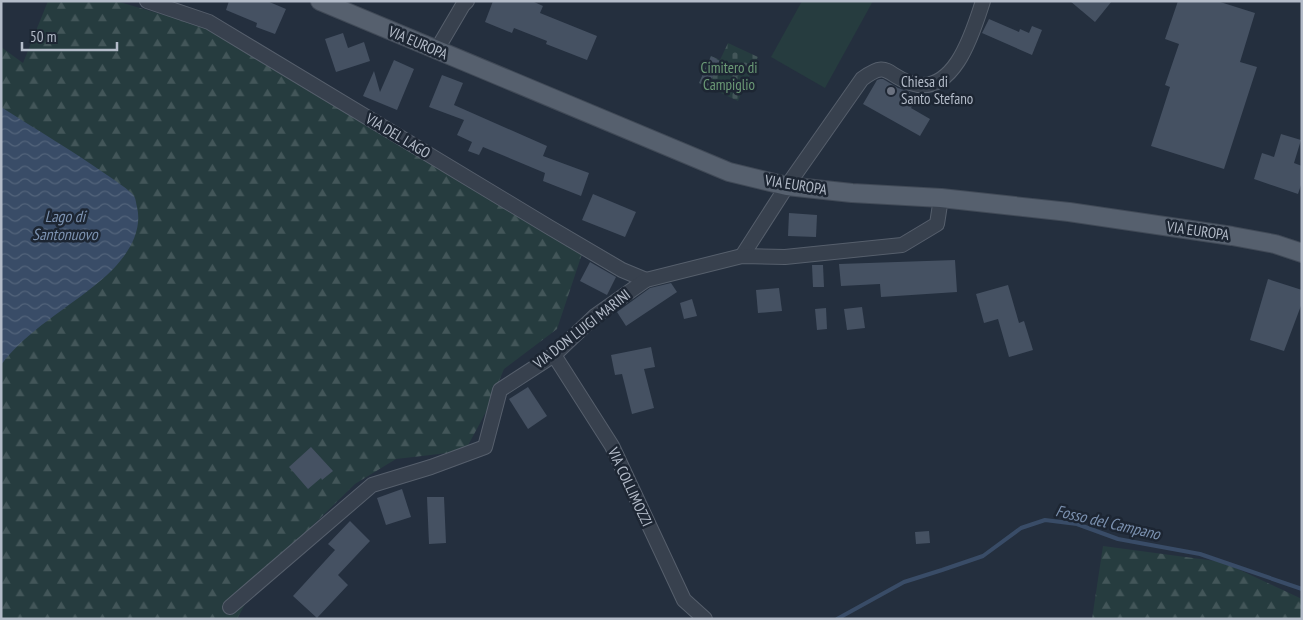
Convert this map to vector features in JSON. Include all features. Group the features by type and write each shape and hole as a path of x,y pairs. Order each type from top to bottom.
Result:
{"main road":[{"name":"VIA EUROPA","path":"320,1 729,172 787,186 852,193 941,198 1069,212 1222,234 1275,244 1302,253"}],"street":[{"name":"VIA DEL LAGO","path":"147,1 209,22 622,270 646,280"},
{"path":"436,50 467,1"},
{"path":"742,256 787,186 862,79 876,69 883,69 911,83 923,85 934,84 945,78 952,70 972,35 983,1"},
{"name":"VIA DON LUIGI MARINI","path":"230,607 372,485 485,447 500,390 554,355 595,316 646,280 742,256 785,257 902,245 937,224 941,198"},
{"name":"VIA COLLIMOZZI","path":"554,355 612,446 684,600 705,619"}],"green space":[{"path":"48,1 116,1 202,26 582,254 557,329 504,369 487,410 465,451 396,459 355,484 260,577 237,619 1,619 1,47 23,63"},
{"path":"802,1 873,1 825,88 771,57"},
{"name":"Cimitero di Campiglio","path":"728,43 758,57 738,101 699,83 711,56 720,60"},
{"path":"1103,546 1223,562 1302,599 1302,619 1092,619"}],"water":[{"name":"Lago di Santonuovo","path":"1,107 81,157 126,188 135,197 138,218 134,239 116,266 87,291 35,330 11,352 1,365"}],"building":[{"path":"229,1 267,1 286,9 275,34 256,27 257,23 226,10"},
{"path":"493,1 532,1 543,6 540,13 597,36 587,60 546,44 547,41 514,28 512,33 485,22"},
{"path":"1070,1 1112,1 1095,22"},
{"path":"1178,1 1217,1 1255,13 1240,62 1257,67 1224,169 1151,146 1170,87 1165,85 1179,44 1165,39"},
{"path":"989,19 1019,32 1020,29 1029,33 1032,26 1042,30 1032,55 982,33"},
{"path":"343,33 348,48 364,42 370,61 336,72 325,39"},
{"path":"711,56 720,61 708,87 699,83"},
{"path":"394,60 414,69 397,110 363,96 374,71 380,92"},
{"path":"442,75 463,83 454,105 547,146 543,156 589,173 581,196 543,181 545,173 483,147 479,155 468,151 472,142 457,135 464,120 429,107"},
{"path":"880,79 910,92 909,95 916,98 911,108 930,119 920,136 863,104 877,80"},
{"path":"1281,134 1301,140 1294,163 1302,166 1302,182 1298,194 1254,179 1262,153 1274,157"},
{"path":"593,194 636,212 625,237 582,220"},
{"path":"789,213 817,215 816,237 788,236"},
{"path":"955,260 957,292 881,297 880,284 841,286 839,264"},
{"path":"590,262 616,277 607,295 580,281"},
{"path":"812,265 823,265 824,287 813,287"},
{"path":"1268,279 1302,290 1302,303 1284,351 1250,340"},
{"path":"671,283 677,292 626,326 617,312 650,288"},
{"path":"1008,285 1019,323 1024,321 1033,350 1009,357 998,319 984,323 976,294"},
{"path":"779,288 782,311 758,313 756,290"},
{"path":"692,299 697,316 684,319 680,303"},
{"path":"862,307 865,328 847,330 844,309"},
{"path":"826,308 827,329 817,330 815,309"},
{"path":"651,347 655,367 644,369 654,408 632,414 622,374 615,375 611,355"},
{"path":"528,387 547,416 528,429 509,399"},
{"path":"311,447 333,471 308,489 289,467"},
{"path":"402,489 411,517 386,525 377,498"},
{"path":"427,497 444,497 446,543 429,544"},
{"path":"350,521 370,541 338,575 348,585 317,618 293,596 335,550 328,544"},
{"path":"929,531 930,543 916,544 915,532"}],"waterway":[{"name":"Fosso del Campano","path":"837,619 904,582 983,556 1021,528 1045,520 1077,524 1118,539 1200,554 1302,589"}],"place":[{"name":"Chiesa di Santo Stefano","path":"891,91"}]}
